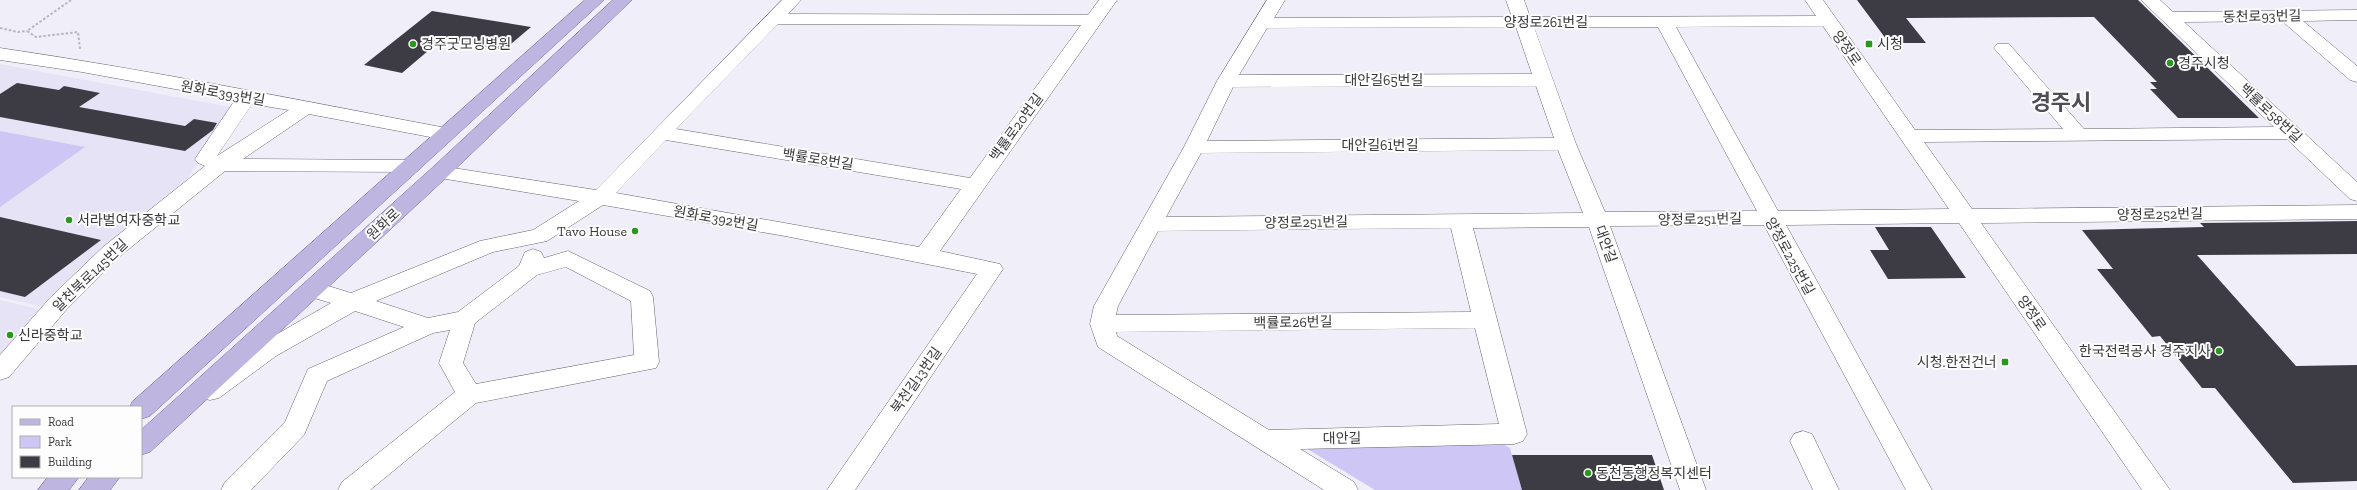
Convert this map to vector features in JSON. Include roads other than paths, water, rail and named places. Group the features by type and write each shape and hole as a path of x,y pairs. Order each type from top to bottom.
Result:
{"main road":[{"name":"원화로","path":"142,409 595,0"},
{"name":"원화로","path":"142,444 440,172 623,0"},
{"path":"411,166 440,172"},
{"path":"52,490 65,478"},
{"path":"92,490 105,478"}],"street":[{"path":"174,415 268,350 352,302 488,246 539,236 602,197 661,133 792,0"},
{"name":"백률로20번길","path":"925,255 1108,0"},
{"path":"1276,0 1264,23 1226,81 1194,147 1106,306 1102,324 1106,341 1345,490"},
{"name":"대안길","path":"1515,0 1542,80 1597,220 1693,490"},
{"name":"양정로","path":"1814,0 2157,490"},
{"name":"백률로58번길","path":"2150,0 2357,194"},
{"name":"동천로93번길","path":"2167,17 2357,15"},
{"path":"2286,16 2357,76"},
{"path":"774,19 1094,20"},
{"name":"양정로225번길","path":"1664,21 1769,218 1919,490"},
{"name":"양정로261번길","path":"1264,23 1828,21"},
{"path":"2003,48 2079,135"},
{"name":"원화로393번길","path":"0,54 82,66 246,98 307,107 446,134"},
{"name":"대안길65번길","path":"1226,81 1542,80"},
{"path":"246,98 205,159 220,165 411,166"},
{"name":"알천북로145번길","path":"0,370 58,304 111,252 220,165 307,107"},
{"name":"백률로8번길","path":"661,133 975,185"},
{"path":"1908,136 2293,133"},
{"name":"대안길61번길","path":"1194,147 1566,144"},
{"name":"원화로392번길","path":"440,172 602,197 925,255 992,269"},
{"name":"양정로252번길","path":"1964,216 2357,212"},
{"name":"양정로251번길","path":"1152,224 1964,216"},
{"path":"1460,221 1484,320"},
{"path":"530,270 539,236"},
{"path":"234,490 295,428 317,375 428,326 465,319 530,270 568,258 642,297 647,362 469,395 350,490"},
{"name":"북천길13번길","path":"840,490 992,269"},
{"path":"312,289 428,326"},
{"path":"465,319 451,363 469,395"},
{"name":"대안길","path":"1266,440 1514,434 1484,320"},
{"name":"백률로26번길","path":"1102,324 1484,320"},
{"path":"1803,441 1826,490"}],"place":[{"name":"경주굿모닝병원","path":"413,44"},
{"name":"시청","path":"1869,44"},
{"name":"경주시청","path":"2170,63"},
{"name":"서라벌여자중학교","path":"69,220"},
{"name":"Tavo House","path":"635,231"},
{"name":"신라중학교","path":"10,335"},
{"name":"한국전력공사 경주지사","path":"2219,351"},
{"name":"시청.한전건너","path":"2005,362"},
{"name":"동천동행정복지센터","path":"1588,473"}],"district":[{"name":"경주시","path":"2061,102"}]}
